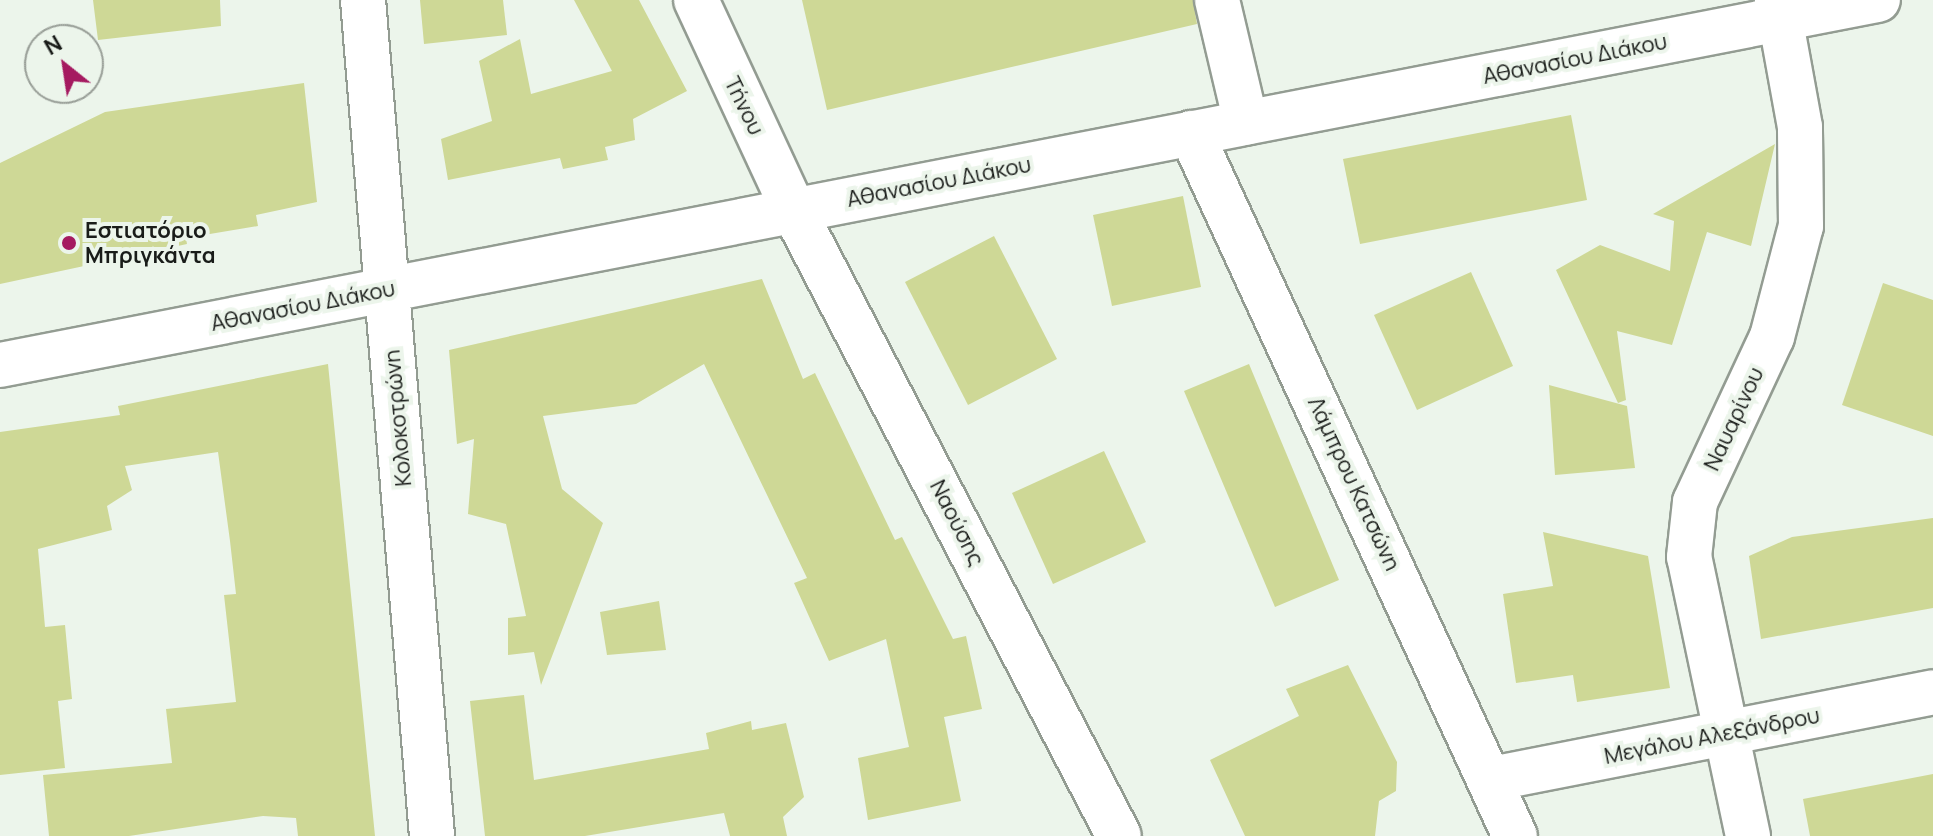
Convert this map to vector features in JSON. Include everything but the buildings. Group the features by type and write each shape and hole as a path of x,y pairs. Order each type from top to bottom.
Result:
{"street":[{"name":"Κολοκοτρώνη","path":"363,0 432,836"},
{"name":"Τήνου","path":"696,0 794,211"},
{"path":"1217,0 1246,123"},
{"name":"Αθανασίου Διάκου","path":"0,365 1246,123 1779,9 1878,0"},
{"name":"Ναυαρίνου","path":"1748,836 1689,557 1695,502 1772,337 1801,226 1800,127 1779,9"},
{"name":"Λάμπρου Κατσώνη","path":"1191,133 1515,836"},
{"name":"Ναούσης","path":"794,211 1119,836"},
{"name":"Μεγάλου Αλεξάνδρου","path":"1491,779 1933,692"}],"place":[{"name":"Εστιατόριο Μπριγκάντα","path":"69,243"}]}
